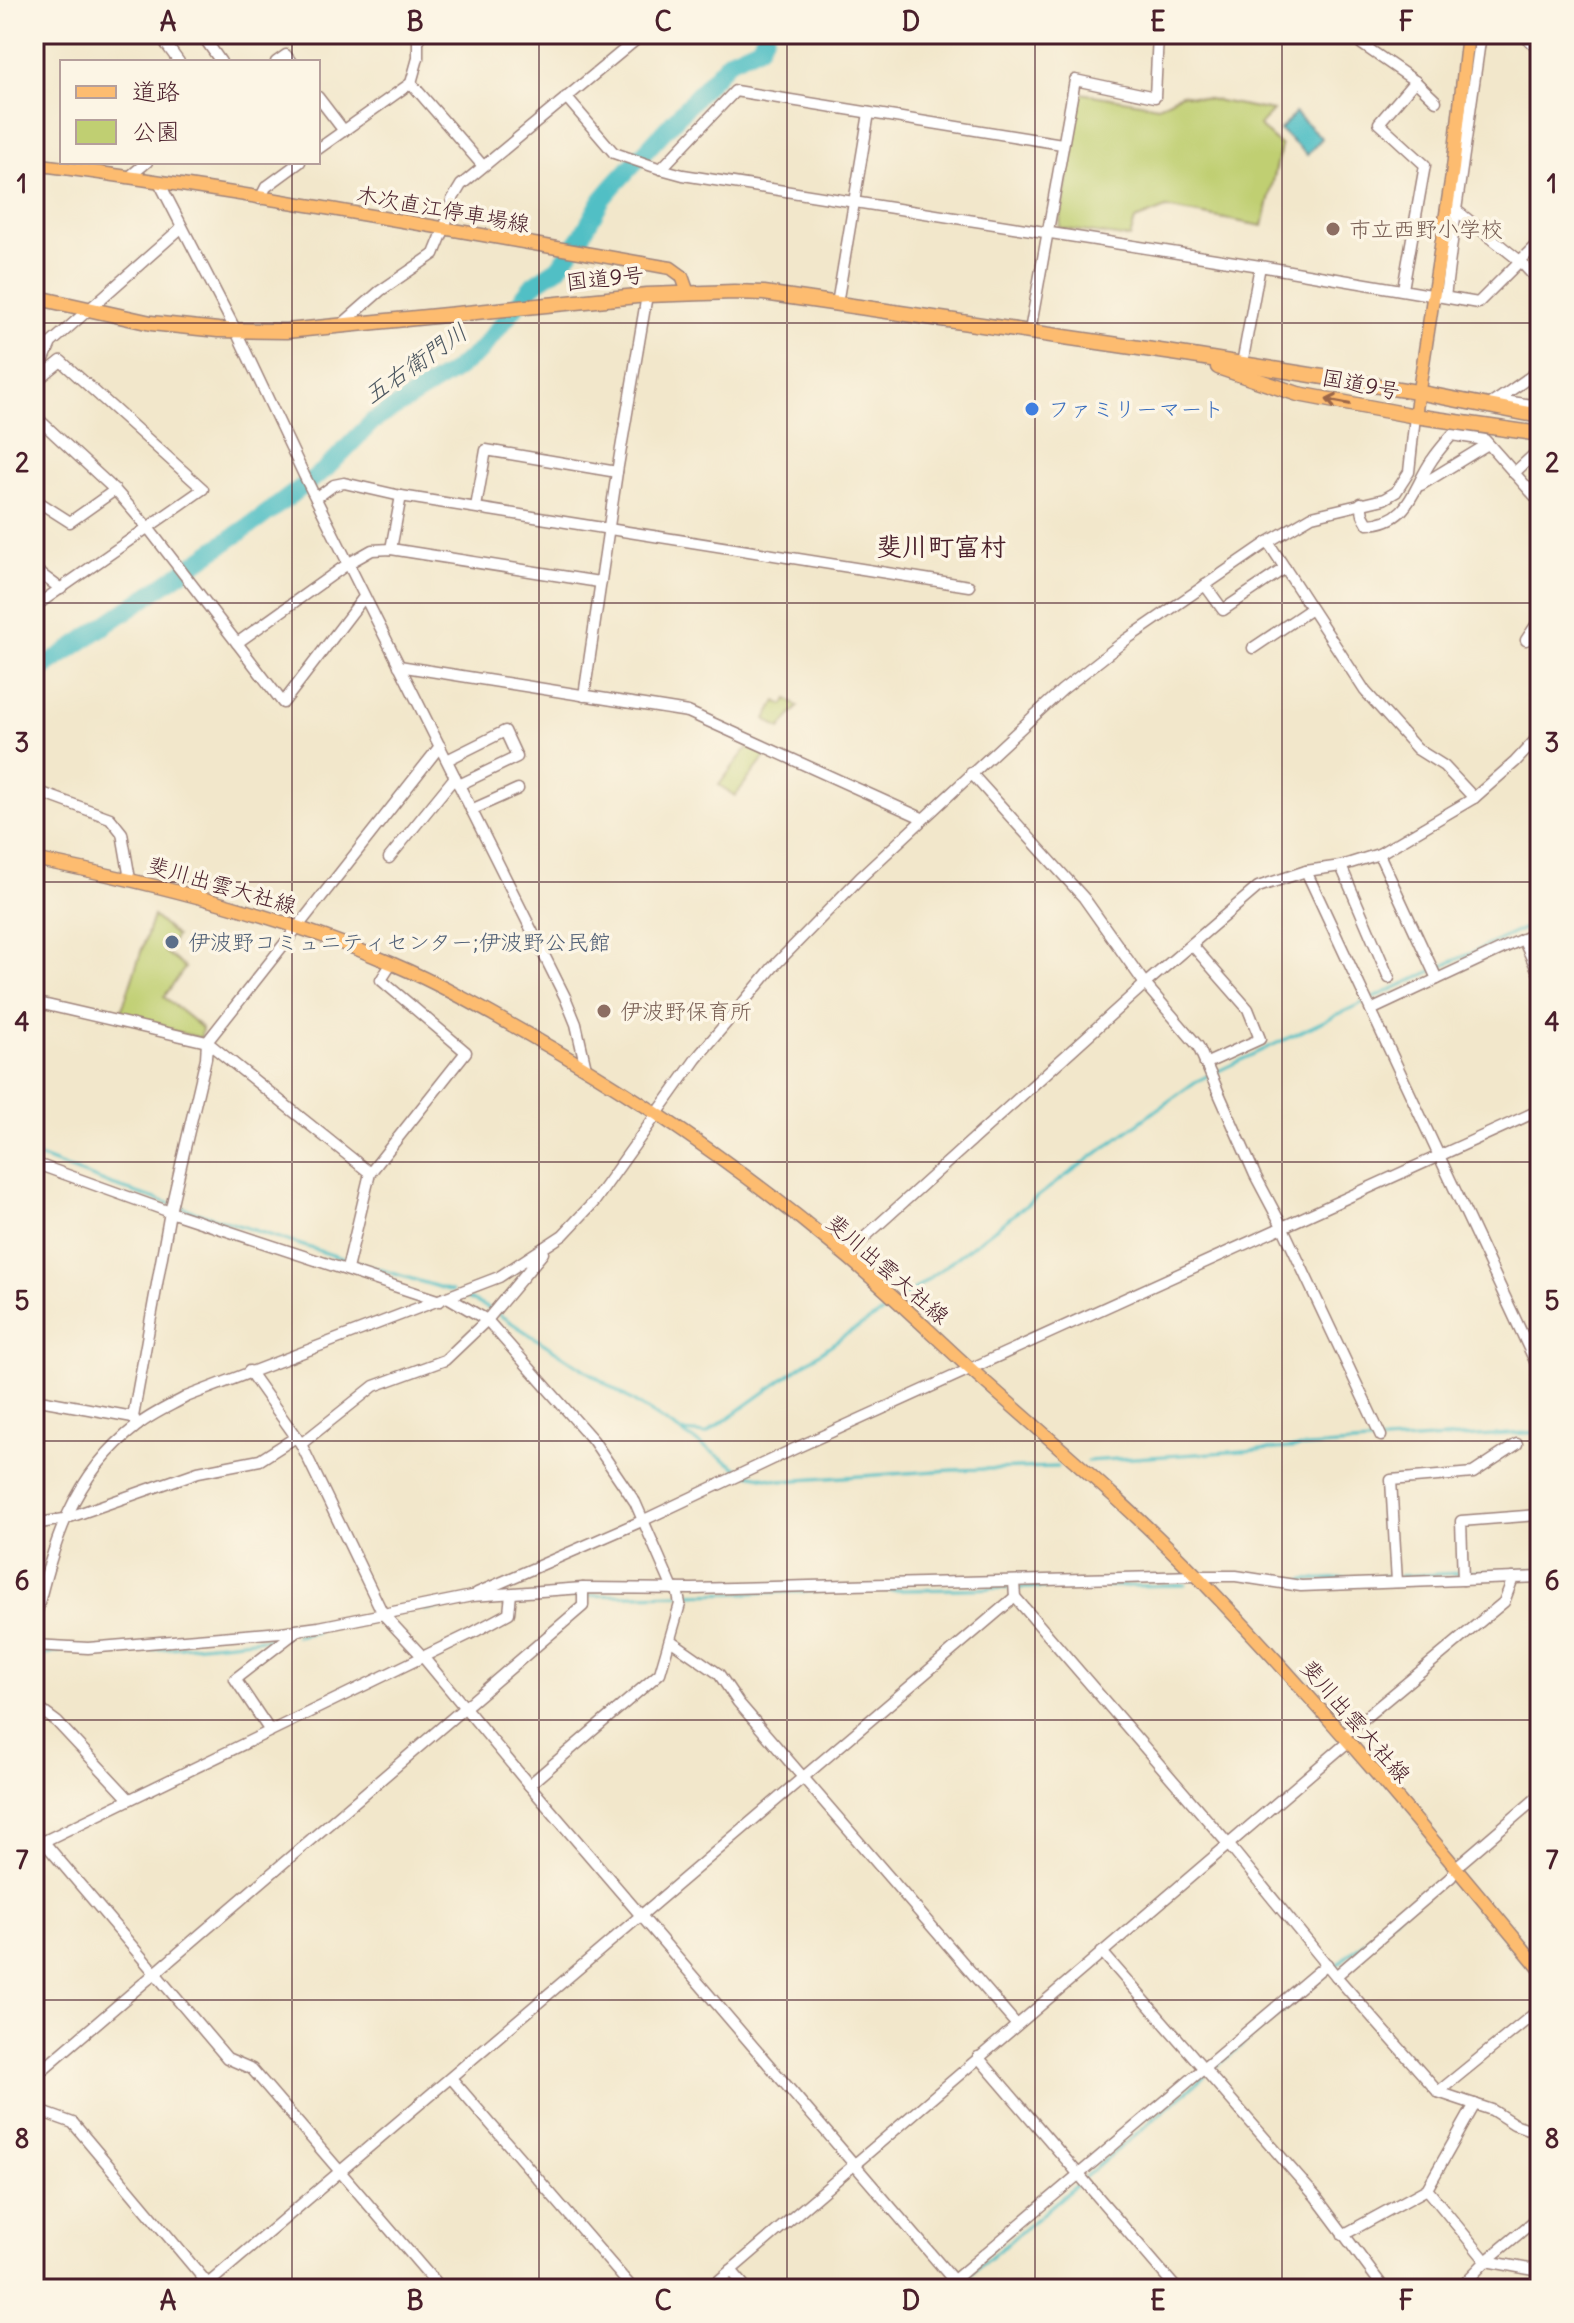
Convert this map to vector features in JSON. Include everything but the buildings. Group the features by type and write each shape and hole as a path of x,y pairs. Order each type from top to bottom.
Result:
{"highway":[{"name":"国道9号","path":"34,297 151,323 218,330 286,331 647,295 764,293 1491,403 1540,416"},
{"name":"国道9号","path":"1180,354 1298,394 1415,416 1540,434"}],"main road":[{"path":"1415,416 1417,392 1439,296 1468,34"},
{"name":"木次直江停車場線","path":"34,164 445,227 671,268 682,276 688,293"},
{"name":"斐川出雲大社線","path":"34,859 216,901 392,963 465,998 586,1068 685,1132 845,1255 1197,1576 1345,1739 1540,1969"}],"street":[{"path":"320,148 411,83 418,58 418,34"},
{"path":"339,327 380,291 434,254 452,200 461,185 643,34"},
{"path":"1030,331 1075,80 1155,97 1158,34"},
{"path":"1347,34 1415,81 1436,101"},
{"path":"1439,296 1456,210 1481,34"},
{"path":"1523,34 1540,50"},
{"path":"207,42 220,60"},
{"path":"166,44 178,60"},
{"path":"1403,289 1425,165 1379,123 1415,81"},
{"path":"411,83 483,166"},
{"path":"661,169 735,91 1062,144"},
{"path":"566,97 614,153 683,175 1046,231 1478,303 1540,241"},
{"path":"320,100 344,131"},
{"path":"837,304 869,113"},
{"path":"129,177 145,164"},
{"path":"260,199 266,187 297,164"},
{"path":"159,182 235,329 364,597 565,997 576,1024 586,1068"},
{"path":"1456,210 1520,261 1540,283"},
{"path":"34,382 51,343 181,228"},
{"path":"1242,364 1260,266"},
{"path":"584,696 599,582 647,295"},
{"path":"34,382 61,361 203,489 34,607"},
{"path":"1491,403 1540,370"},
{"path":"1491,403 1540,406"},
{"path":"34,415 115,490 149,529 283,703 364,597"},
{"path":"34,1623 49,1562 64,1519 101,1460 136,1421 249,1371 499,1277 563,1235 594,1202 696,1059 773,967 922,818 1062,690 1127,639 1205,585 1312,516 1384,499 1396,492 1409,472 1415,416"},
{"path":"1361,503 1368,524 1379,523 1398,514 1412,500 1430,461 1452,435 1485,440 1540,502"},
{"path":"1419,486 1488,444"},
{"path":"1514,473 1540,449"},
{"path":"476,507 486,450 617,472"},
{"path":"316,496 344,483 401,496 969,586"},
{"path":"34,499 70,522 115,490"},
{"path":"391,549 401,496"},
{"path":"1268,542 1365,691 1417,749 1444,766 1474,798"},
{"path":"237,643 372,550 391,549 599,582"},
{"path":"1205,585 1223,610 1285,568"},
{"path":"34,569 61,589"},
{"path":"1253,648 1311,609"},
{"path":"1526,640 1540,619"},
{"path":"399,666 688,712 922,818"},
{"path":"389,858 457,781 517,757 505,731 447,760"},
{"path":"845,1255 1145,984 1258,887 1306,871 1341,866 1379,854 1474,798 1540,735"},
{"path":"136,1421 170,1212 206,1058 207,1042 440,746"},
{"path":"971,773 1084,898 1145,984 1198,1046 1255,1175 1381,1436"},
{"path":"471,810 518,789"},
{"path":"34,790 110,818 122,833 130,879"},
{"path":"1379,854 1437,979"},
{"path":"1341,866 1389,978"},
{"path":"1306,871 1540,1372"},
{"path":"1371,1010 1540,931"},
{"path":"1523,939 1540,976"},
{"path":"1192,945 1248,1009 1260,1039 1205,1064"},
{"path":"347,1269 370,1173 466,1052 381,980 392,963"},
{"path":"34,1002 207,1042 370,1173"},
{"path":"472,1596 1540,1110"},
{"path":"34,1163 170,1212 444,1300 487,1320 593,1440 644,1520 680,1604 660,1673 529,1785"},
{"path":"34,1524 64,1519 198,1472 260,1460 298,1441 374,1386 445,1360 487,1320 549,1245"},
{"path":"249,1371 298,1441 383,1614 423,1657 957,2285 1079,2174 1327,1964"},
{"path":"34,1399 136,1421"},
{"path":"1397,1582 1391,1480 1473,1473 1517,1444"},
{"path":"1463,1580 1461,1521 1538,1515"},
{"path":"34,1645 88,1648 298,1630 472,1596 583,1588 675,1589 1197,1576 1236,1576 1301,1586 1540,1577"},
{"path":"709,2289 1228,1844 1504,1602 1513,1578"},
{"path":"1014,1582 1015,1597 1438,2092 1492,2110 1514,2124 1540,2133"},
{"path":"34,2077 583,1606 583,1588"},
{"path":"441,2289 252,2069 227,2058 38,1844 509,1613 511,1594"},
{"path":"34,2109 73,2123 205,2286 1015,1597"},
{"path":"270,1731 235,1679 298,1630"},
{"path":"670,1640 719,1674 738,1702 1016,2024"},
{"path":"34,1705 57,1722 129,1799"},
{"path":"1336,1976 1540,1795"},
{"path":"1102,1952 1316,2197 1383,2287 1399,2289"},
{"path":"1438,2092 1540,2009"},
{"path":"978,2057 1177,2289"},
{"path":"451,2078 633,2289"},
{"path":"1343,2235 1427,2189 1475,2104"},
{"path":"1427,2189 1486,2261 1540,2271"},
{"path":"1459,2289 1486,2261 1540,2216"},
{"path":"731,2270 747,2289"}],"green space":[{"path":"1081,93 1158,106 1181,94 1273,111 1259,126 1281,146 1263,226 1166,208 1135,220 1130,238 1059,228"},
{"path":"788,699 798,707 780,729 766,719 776,701 783,705"},
{"path":"748,747 767,755 735,796 719,785"},
{"path":"153,916 176,936 165,952 185,968 164,997 202,1028 201,1038 119,1018"}],"water":[{"path":"1295,113 1322,138 1307,155 1280,130"}],"waterway":[{"name":"五右衛門川","path":"34,674 258,520 326,469 373,421 454,371 480,351 534,284 558,268 614,185 730,60 759,47 766,34"},
{"path":"1369,1000 1540,921"},
{"path":"1214,1073 1362,1003"},
{"path":"903,1298 1049,1188 1207,1076"},
{"path":"34,1155 112,1185 345,1259"},
{"path":"352,1261 452,1291"},
{"path":"463,1296 492,1310"},
{"path":"683,1432 706,1434 842,1337 887,1310"},
{"path":"498,1314 740,1470"},
{"path":"1087,1461 1540,1432"},
{"path":"747,1474 782,1481 1057,1467"},
{"path":"1400,1576 1540,1569"},
{"path":"1303,1580 1392,1576"},
{"path":"425,1610 465,1603 571,1596 1185,1585"},
{"path":"296,1636 316,1632"},
{"path":"97,1652 284,1637"},
{"path":"34,1658 61,1651"},
{"path":"1211,2071 1425,1891"},
{"path":"1085,2177 1205,2076"},
{"path":"960,2283 1080,2182"}],"place":[{"name":"市立西野小学校","path":"1333,229"},
{"name":"ファミリーマート","path":"1032,409"},
{"name":"伊波野コミュニティセンター;伊波野公民館","path":"172,942"},
{"name":"伊波野保育所","path":"604,1011"}],"district":[{"name":"斐川町富村","path":"941,546"}]}
